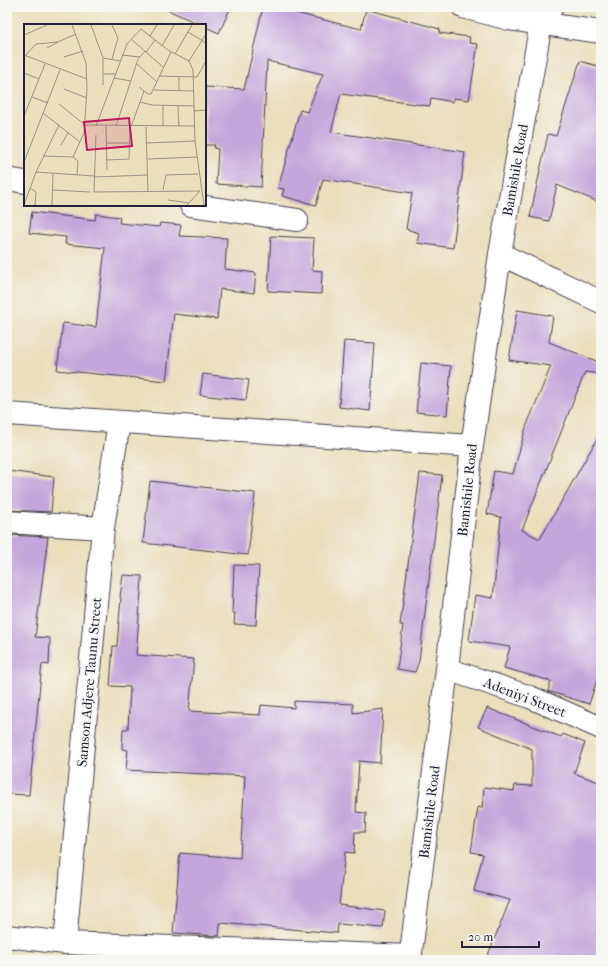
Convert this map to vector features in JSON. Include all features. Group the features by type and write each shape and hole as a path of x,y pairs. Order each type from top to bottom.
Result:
{"street":[{"path":"463,7 509,19 546,15 601,32"},
{"name":"Bamishile Road","path":"411,958 447,669 472,446 500,254 546,15"},
{"path":"7,180 24,182"},
{"path":"198,206 297,220"},
{"path":"500,254 601,302"},
{"path":"7,414 472,446"},
{"name":"Samson Adjere Taunu Street","path":"65,943 103,528 119,422"},
{"path":"7,522 103,528"},
{"name":"Adeniyi Street","path":"447,669 530,697 601,728"},
{"path":"7,936 65,943 411,958"}],"building":[{"path":"161,7 231,7 219,33 206,27 206,24 199,24"},
{"path":"263,7 271,7 361,29 366,9 440,29 439,33 470,37 469,43 478,44 469,100 453,98 453,102 431,98 430,106 341,94 331,132 465,152 453,248 417,243 419,233 406,229 412,193 323,179 316,205 282,196 284,189 278,188 300,110 307,112 323,74 267,61 261,187 216,184 218,149 214,148 215,145 206,145 206,87 244,89"},
{"path":"580,61 601,67 601,203 557,185 549,221 530,217 548,134 556,136"},
{"path":"32,212 95,220 96,214 120,217 119,223 159,227 160,223 181,225 179,236 227,238 225,269 256,273 254,293 220,289 217,319 174,314 166,381 57,370 63,323 96,327 105,248 65,244 66,237 29,233"},
{"path":"271,236 314,238 312,270 322,271 321,294 268,291"},
{"path":"517,310 553,316 549,342 601,363 601,374 585,372 522,530 540,539 601,432 601,681 597,680 589,704 548,691 551,681 504,668 510,647 469,641 475,595 493,598 501,517 487,514 494,471 513,474 526,427 551,366 509,360"},
{"path":"344,341 375,343 370,411 339,407"},
{"path":"421,363 451,366 447,415 416,412"},
{"path":"203,374 249,380 246,400 200,395"},
{"path":"7,471 54,477 51,512 7,510"},
{"path":"420,473 442,475 419,661 415,672 397,669 403,625 400,625"},
{"path":"150,481 255,493 248,555 143,543"},
{"path":"7,535 48,537 35,637 50,638 49,665 42,664 29,795 7,794"},
{"path":"234,565 259,566 256,625 234,624 235,613 232,613"},
{"path":"123,575 142,576 136,655 194,659 189,711 260,715 261,705 294,708 294,701 353,704 353,713 383,709 380,763 359,761 356,812 366,813 365,832 355,832 354,853 345,852 339,905 385,911 383,928 338,924 337,933 220,923 219,936 173,933 180,853 240,858 245,776 126,770 128,750 122,749 123,729 128,729 130,687 110,686 113,646 117,646"},
{"path":"487,708 561,737 563,734 585,743 574,773 601,783 601,960 486,960 510,900 474,891 483,854 471,852 478,807 482,808 484,787 514,791 515,785 532,786 532,749 478,727"}]}
